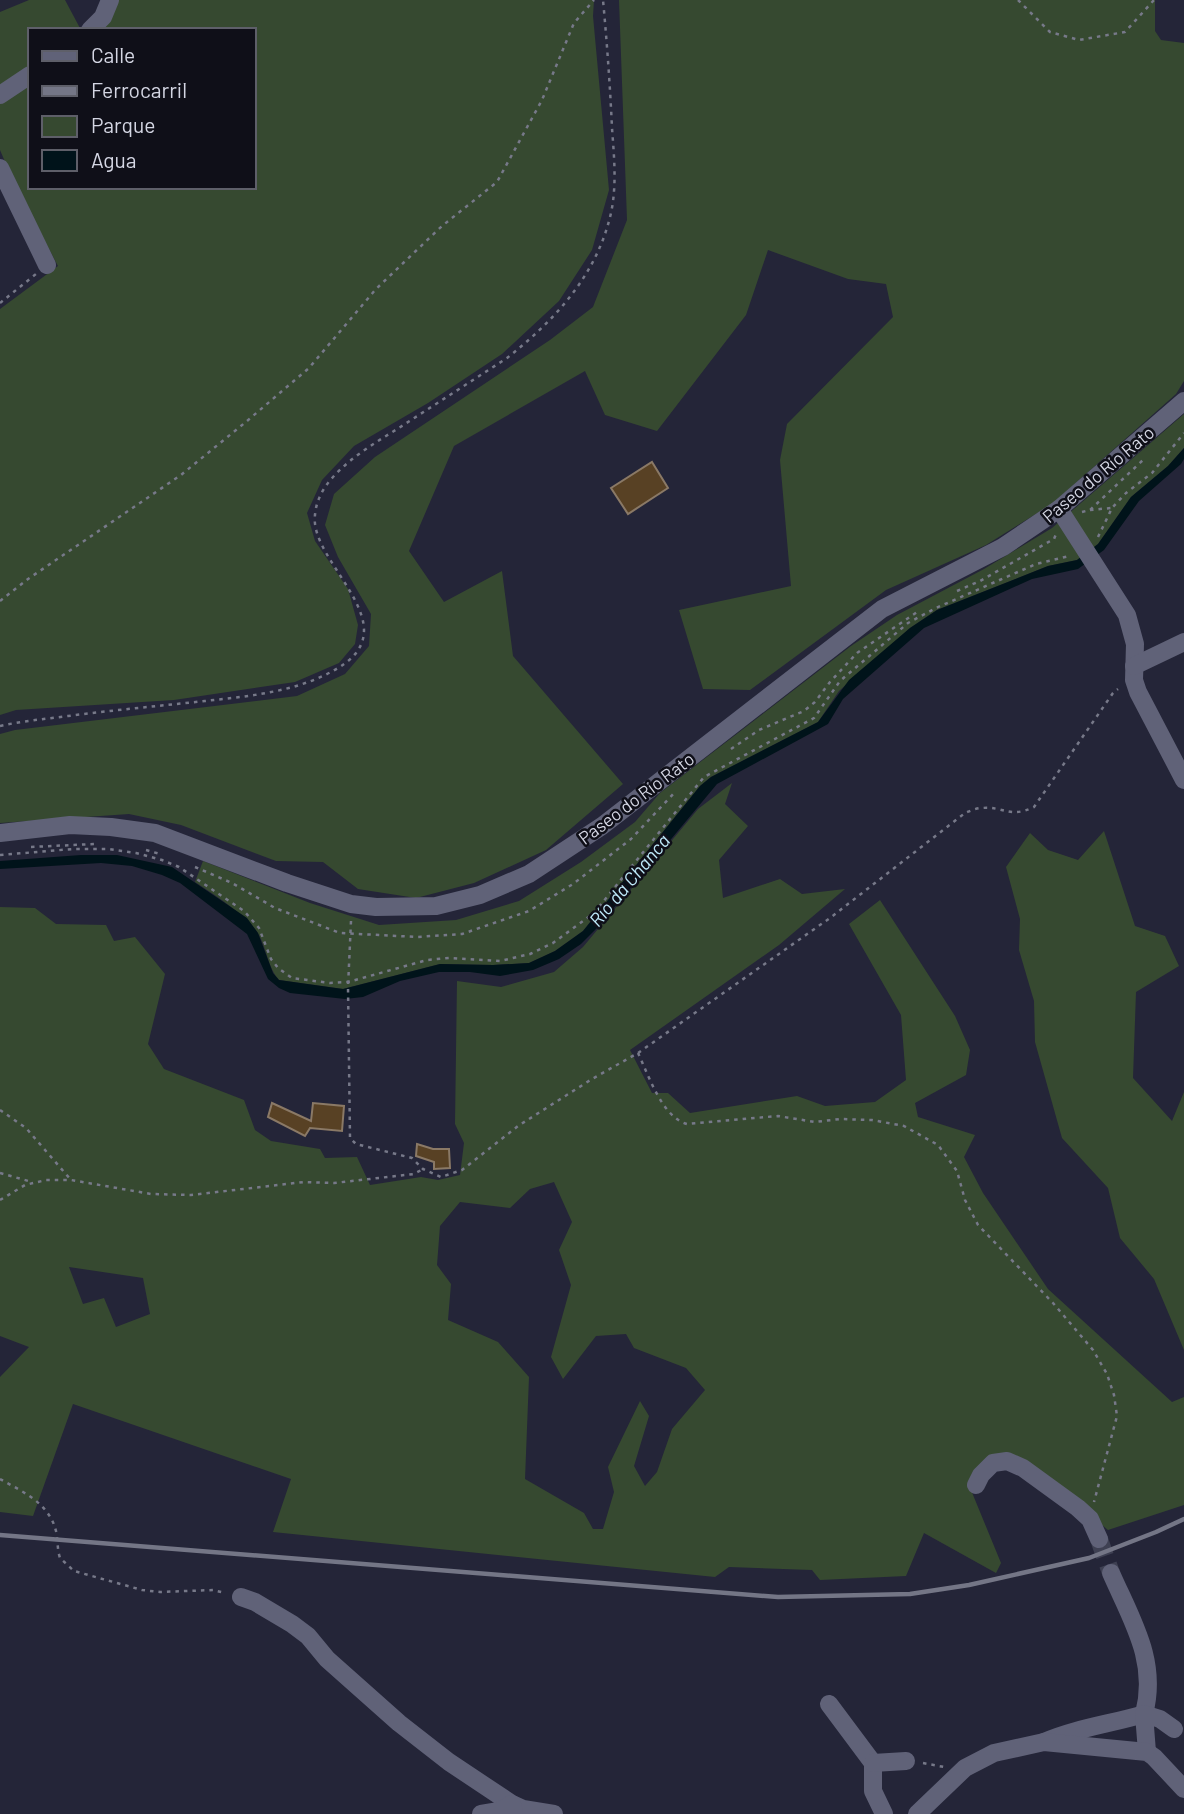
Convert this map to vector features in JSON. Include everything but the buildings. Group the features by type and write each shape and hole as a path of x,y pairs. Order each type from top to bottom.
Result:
{"street":[{"path":"92,28 103,18 110,0"},
{"path":"0,96 28,76"},
{"path":"0,169 47,265"},
{"name":"Paseo do Río Rato","path":"0,833 70,825 155,833 286,883 351,904 385,907 436,906 481,895 528,874 602,826 882,609 1066,518 1184,401"},
{"path":"1066,518 1127,615 1133,632 1134,673 1138,692 1184,780"},
{"path":"1134,673 1184,642"},
{"path":"976,1485 981,1475 993,1463 1007,1461 1033,1475 1072,1503 1090,1519 1099,1539"},
{"path":"1111,1573 1146,1657 1150,1684 1144,1714 1147,1752"},
{"path":"241,1597 265,1608 308,1636 327,1659 399,1723 513,1809"},
{"path":"829,1704 873,1763 873,1791 884,1814"},
{"path":"917,1814 965,1768 994,1753 1044,1742 1068,1731 1109,1724 1144,1714 1160,1719 1174,1729"},
{"path":"1044,1742 1147,1752 1154,1756 1184,1789"},
{"path":"873,1763 906,1761"},
{"path":"481,1814 513,1809 554,1814"}],"path":[{"path":"0,601 181,475 247,421 309,368 386,280 442,226 497,182 542,100 574,23 594,0"},
{"path":"0,726 250,696 292,688 339,668 352,655 360,645 363,630 361,615 357,600 318,537 314,523 318,502 324,488 347,463 507,358 531,339 564,307 581,282 599,248 611,213 615,178 603,0"},
{"path":"1018,0 1050,32 1079,40 1125,32 1154,0"},
{"path":"0,303 47,265"},
{"path":"1091,545 1112,508 1152,473 1184,433"},
{"path":"1090,510 1144,458"},
{"path":"951,593 980,581 1054,539 1066,518 1076,513 1112,508"},
{"path":"0,853 108,849 136,853 179,867 244,911 259,928 271,959 284,974 292,978 330,983 348,982 427,960 449,958 500,961 530,954 553,943 594,913 704,777 814,718 840,681 908,623 1036,564 1065,558 1077,552"},
{"path":"725,752 759,730 804,711 857,653 929,604"},
{"path":"351,904 348,982 350,1138 356,1144 412,1158 423,1169 441,1177 462,1170 518,1126 638,1053 830,918 965,814 980,808 1009,813 1024,812 1034,807 1113,693 1134,673"},
{"path":"192,866 232,883 275,908 340,933 417,937 462,934 528,911 573,884 631,839 684,784"},
{"path":"0,853 100,844 121,845"},
{"path":"145,849 171,857"},
{"path":"638,1053 668,1112 680,1122 687,1124 778,1116 815,1122 840,1119 872,1121 904,1126 938,1145 957,1171 965,1199 978,1225 1053,1303 1093,1350 1107,1374 1114,1395 1116,1416 1090,1519"},
{"path":"0,1110 26,1128 71,1180"},
{"path":"0,1200 25,1185 47,1180 71,1180 151,1194 191,1195 304,1182 334,1183 414,1174 423,1169"},
{"path":"0,1173 35,1183"},
{"path":"0,1479 32,1497 47,1511 57,1533 60,1558 74,1571 142,1590 213,1590 241,1597"},
{"path":"906,1761 965,1768"}],"green space":[{"path":"29,0 65,0 80,28 28,28 28,71 0,89 0,12"},
{"path":"115,0 594,0 593,16 609,190 592,250 559,301 502,354 428,403 354,446 322,480 307,513 315,541 348,589 358,625 355,644 339,663 295,682 174,700 16,710 0,715 0,309 58,266 15,185 0,150 0,103 28,85 28,189 256,189 256,28 100,28"},
{"path":"619,0 1155,0 1155,31 1161,40 1184,43 1184,381 1176,394 1052,504 986,545 886,590 750,690 703,689 679,610 791,586 780,460 787,424 893,317 886,284 848,279 768,250 746,315 657,431 605,415 585,371 454,446 409,551 444,602 502,571 513,656 623,784 546,850 474,883 416,898 358,889 323,862 276,861 181,825 129,814 0,823 0,734 297,696 345,674 369,646 371,614 338,557 325,525 334,494 375,457 550,340 593,307 627,220"},
{"path":"1184,414 1184,448 1168,466 1131,497 1098,544 1077,560 1048,566 937,610 910,628 839,691 818,722 711,777 700,786 583,931 555,951 529,963 440,964 343,989 279,980 254,928 230,906 195,882 203,861 310,903 379,925 456,920 519,901 581,862 635,822 660,793 851,646 897,615 984,569 1052,528"},
{"path":"732,783 725,804 748,826 719,860 723,898 780,879 802,894 845,889 779,945 630,1050 652,1093 668,1093 690,1113 797,1096 825,1106 875,1102 906,1080 901,1015 849,924 880,900 955,1016 970,1050 966,1075 915,1103 918,1117 975,1135 964,1157 983,1193 1048,1289 1172,1402 1184,1397 1184,1505 1108,1530 1034,1468 1001,1455 971,1490 1001,1563 996,1573 924,1533 906,1576 820,1580 812,1570 729,1567 715,1577 273,1532 291,1479 73,1404 33,1516 0,1512 0,1377 29,1347 0,1336 0,907 35,908 56,924 106,925 114,941 135,937 165,974 148,1044 164,1069 244,1100 255,1130 271,1141 320,1149 325,1158 357,1157 370,1185 421,1177 438,1180 460,1175 464,1143 455,1124 457,981 501,987 554,972 583,947 698,809","holes":["554,1182 572,1222 559,1250 571,1285 551,1357 563,1379 596,1336 626,1334 634,1348 686,1368 705,1390 672,1429 657,1472 645,1486 634,1466 649,1416 640,1401 608,1467 614,1492 603,1529 593,1529 584,1513 525,1479 529,1377 498,1342 448,1320 451,1284 437,1265 440,1226 460,1202 510,1208 530,1189","69,1267 143,1278 150,1314 116,1327 104,1298 83,1304"]},
{"path":"1104,831 1135,926 1165,936 1179,966 1136,992 1133,1078 1172,1121 1184,1092 1184,1350 1154,1279 1120,1238 1108,1188 1062,1138 1035,1042 1034,1001 1019,950 1020,919 1006,867 1030,833 1048,850 1078,860"}],"water":[{"name":"Río da Chanca","path":"1184,448 1181,464 1139,501 1104,550 1078,569 1032,579 924,628 843,699 828,724 717,784 597,928 581,944 559,959 533,970 500,976 439,972 400,981 363,997 345,999 290,993 268,979 247,934 180,883 162,875 132,866 101,863 0,869 0,861 81,855 117,855 172,867 247,918 258,933 273,973 279,980 343,989 440,964 529,963 555,951 583,931 700,786 711,777 818,722 849,680 910,628 937,610 1048,566 1077,560 1098,544 1131,497 1168,466"}],"tunnel":[{"path":"1099,1539 1111,1573"}],"railway":[{"path":"0,1535 778,1597 910,1594 969,1585 1089,1558 1184,1519"}]}
